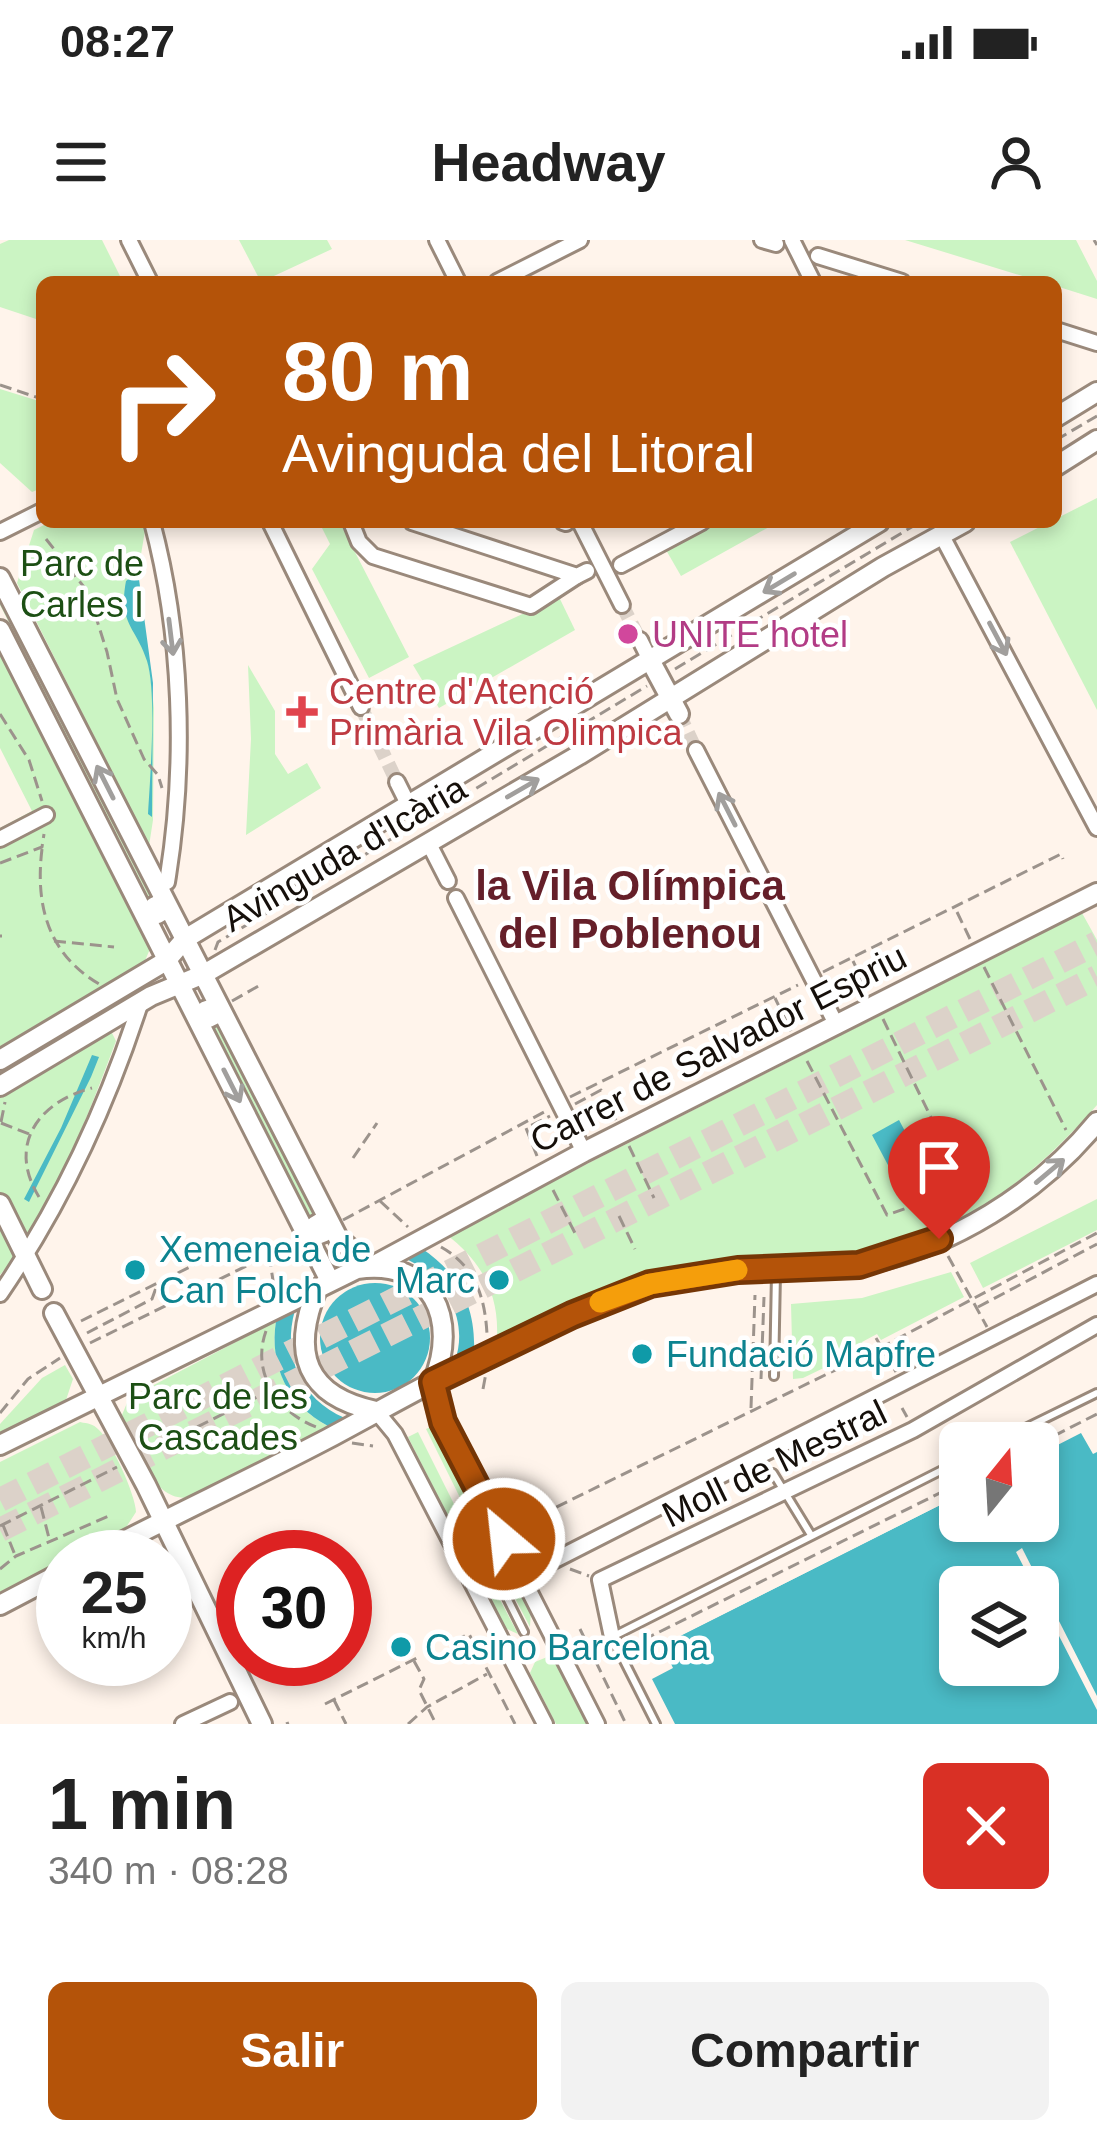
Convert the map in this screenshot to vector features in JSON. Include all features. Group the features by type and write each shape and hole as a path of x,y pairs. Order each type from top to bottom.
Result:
{"street":[{"path":"129,240 147,276"},
{"path":"437,240 455,276"},
{"path":"509,276 580,240"},
{"path":"777,242 808,276"},
{"path":"818,256 883,276"},
{"path":"1062,332 1097,343"},
{"path":"1062,412 1097,392"},
{"path":"1062,462 1097,440"},
{"path":"0,532 36,514"},
{"path":"153,528 172,637 178,757 171,856 167,881 158,894"},
{"path":"273,528 361,707"},
{"path":"353,528 373,556 531,606 582,574 432,528"},
{"path":"583,528 622,605"},
{"path":"620,565 691,528"},
{"name":"Avinguda d'Icària","path":"0,1060 166,961 185,939 869,528"},
{"path":"938,529 1097,828"},
{"name":"Avinguda d'Icària","path":"1,1091 141,1001 675,706 938,529"},
{"path":"0,578 158,894 185,939 208,964 338,1238 371,1267"},
{"path":"0,594 4,602 0,603"},
{"path":"0,630 178,982 323,1285 303,1337 309,1370 338,1400 376,1411 395,1434 545,1724"},
{"path":"640,640 675,706"},
{"path":"697,750 837,1026"},
{"path":"397,782 448,881"},
{"path":"0,839 46,815"},
{"name":"Carrer de Salvador Espriu","path":"371,1267 584,1152 1097,893"},
{"path":"456,898 584,1152"},
{"path":"0,1294 82,1159 141,1001"},
{"path":"145,1530 433,1382 637,1288 692,1275 859,1265 939,1239 1025,1191 1071,1154 1097,1122"},
{"path":"0,1204 42,1288"},
{"path":"0,1445 344,1272 389,1268 417,1280 442,1314 445,1349 433,1382 443,1422 597,1724"},
{"path":"554,1566 1097,1284"},
{"path":"54,1313 101,1396 262,1724"},
{"name":"Moll de Mestral","path":"600,1580 913,1430 1097,1325"},
{"path":"70,1412 80,1388 75,1351"},
{"path":"70,1412 99,1422 106,1430 141,1496 141,1519 135,1530"},
{"path":"600,1580 616,1644"},
{"path":"0,1605 36,1586"},
{"path":"183,1724 230,1702"}],"lane":[{"path":"774,1376 776,1269"},
{"path":"1038,1422 1097,1393"},
{"path":"656,1724 616,1644 812,1535 939,1472"},
{"path":"773,1473 812,1535"},
{"path":"500,1585 524,1632"}],"path":[{"path":"0,386 36,397"},
{"path":"1062,436 1097,416"},
{"path":"670,672 910,528"},
{"path":"46,539 88,592 116,699 144,759 158,775"},
{"name":"Avinguda d'Icària","path":"430,816 649,685"},
{"path":"0,714 29,760 46,815 40,892 52,941 79,970 106,988"},
{"name":"Avinguda d'Icària","path":"208,964 218,942 409,829"},
{"path":"0,863 42,847"},
{"name":"Carrer de Salvador Espriu","path":"827,970 1061,854 1063,859"},
{"path":"957,912 974,946"},
{"path":"52,941 115,947"},
{"path":"853,961 871,997"},
{"path":"983,965 1069,1137"},
{"path":"229,1002 262,984"},
{"name":"Carrer de Salvador Espriu","path":"573,1096 796,986"},
{"path":"775,998 793,1035"},
{"path":"881,1016 961,1179"},
{"path":"804,1055 887,1215 921,1203 934,1230"},
{"path":"38,1195 28,1180 26,1163 31,1134 46,1109 69,1094 92,1088"},
{"path":"573,1105 601,1090 618,1125"},
{"path":"1,1091 5,1100 1,1123 31,1134"},
{"name":"Carrer de Salvador Espriu","path":"340,1221 551,1112 526,1129 541,1163"},
{"path":"353,1158 377,1123"},
{"path":"628,1144 654,1198"},
{"path":"550,1183 578,1237"},
{"path":"379,1199 414,1229"},
{"path":"619,1216 635,1249"},
{"path":"524,1523 882,1347 1097,1234"},
{"path":"0,1413 28,1379 75,1351 302,1240"},
{"path":"434,1243 453,1254 479,1286 488,1344"},
{"path":"976,1307 1097,1244"},
{"path":"81,1321 200,1262 225,1261 259,1246"},
{"path":"268,1253 275,1298"},
{"path":"951,1262 994,1339"},
{"path":"87,1333 152,1299 158,1283"},
{"path":"751,1409 755,1295"},
{"path":"761,1379 764,1295"},
{"path":"269,1322 260,1348 272,1390 295,1419 322,1430"},
{"path":"876,1338 903,1384"},
{"path":"483,1389 487,1367"},
{"path":"142,1455 272,1390"},
{"path":"1059,1433 1097,1414"},
{"path":"344,1439 373,1446"},
{"path":"16,1556 2,1526 118,1466"},
{"path":"616,1644 939,1493"},
{"path":"41,1506 47,1530"},
{"path":"75,1530 109,1516"},
{"path":"0,1569 36,1547"},
{"path":"554,1566 600,1580"},
{"path":"580,1629 626,1724"},
{"path":"454,1641 469,1634 514,1724"},
{"path":"325,1704 416,1658 424,1679 419,1690 436,1724"},
{"path":"408,1724 488,1673"},
{"path":"334,1700 346,1724"}],"green space":[{"path":"9,240 102,240 120,276 36,276 36,319 0,307 0,244"},
{"path":"239,240 327,240 332,249 274,276 258,276"},
{"path":"905,240 1076,240 1097,281 1097,299 1062,288 1062,276 1022,276"},
{"path":"0,389 36,400 36,490 32,492 0,463"},
{"path":"1097,498 1097,710 1010,542 1038,528 1062,528 1062,516"},
{"name":"Parc de Carles I","path":"145,528 138,572 154,708 149,846 17,583 34,530"},
{"path":"322,528 343,528 409,657 369,678 312,569 330,544"},
{"path":"706,528 767,528 681,576 666,550"},
{"path":"559,597 575,630 439,708 413,665"},
{"path":"4,601 157,903 153,905 0,605"},
{"name":"Parc de Carles I","path":"0,649 150,949 141,970 0,1050 0,828 32,811 0,748"},
{"path":"248,665 275,711 275,754 288,774 307,763 321,788 246,835 251,739"},
{"path":"1082,913 1097,940 1097,1105 1051,1153 999,1195 942,1229 911,1241 851,1253 686,1268 638,1278 576,1300 497,1337 495,1306 485,1279 447,1235"},
{"path":"215,1017 319,1221 314,1224 209,1020"},
{"path":"107,1023 116,1041 80,1132 36,1224 0,1275 0,1086"},
{"path":"1097,1199 1097,1230 983,1288 970,1263"},
{"path":"951,1272 964,1297 881,1340 877,1334 862,1342 865,1348 793,1379 791,1304 862,1298"},
{"name":"Parc de les Cascades","path":"276,1321 276,1353 284,1382 302,1407 328,1426 190,1497 167,1492 149,1473 125,1424 122,1415 129,1398"},
{"path":"65,1365 73,1379 64,1406 0,1438 0,1424 42,1378"},
{"name":"Parc de les Cascades","path":"80,1422 90,1424 110,1446 136,1512 123,1530 36,1530 36,1574 0,1592 0,1462"},
{"path":"435,1425 491,1538 482,1542 426,1429"},
{"path":"418,1432 475,1546 465,1551 408,1437"},
{"path":"510,1572 531,1610 530,1627 508,1585 496,1592 518,1634 505,1628 485,1585"},
{"path":"547,1657 558,1666 588,1724 556,1724 530,1673 535,1662"}],"water":[{"path":"138,572 153,683 152,817 148,814 150,675 124,607 126,581"},
{"path":"92,1055 99,1057 91,1077 29,1202 24,1199"},
{"path":"899,1120 916,1152 889,1167 872,1135"},
{"path":"421,1248 446,1268 468,1306 474,1352 455,1361 459,1329 449,1298 429,1274 401,1257"},
{"path":"375,1283 396,1287 414,1299 426,1317 430,1338 426,1359 414,1377 396,1389 375,1393 354,1389 336,1377 324,1359 320,1338 324,1317 336,1299 354,1287"},
{"path":"295,1310 291,1343 298,1374 316,1399 345,1418 328,1426 302,1407 279,1368 276,1321"},
{"path":"1081,1433 1093,1454 1097,1452 1097,1724 675,1724 652,1679 673,1668 662,1645 939,1506 939,1542 1059,1542 1059,1444"}],"pier":[{"path":"939,1500 939,1506 662,1645 660,1640"},
{"path":"1022,1548 1031,1566 1023,1566 1016,1552"},
{"path":"1059,1621 1097,1696 1097,1710 1059,1636"}],"tunnel":[{"path":"622,605 640,640"},
{"path":"361,707 397,782"},
{"path":"679,714 696,750"},
{"path":"0,1500 1097,943"},
{"path":"0,1530 1097,977"}],"slow traffic":[{"path":"600,1302 650,1284 737,1270"}],"place":[{"name":"UNITE hotel","path":"628,634"},
{"name":"Centre d'Atenció Primària Vila Olimpica","path":"302,712"},
{"name":"Xemeneia de Can Folch","path":"135,1270"},
{"name":"Marc","path":"499,1280"},
{"name":"Fundació Mapfre","path":"642,1354"},
{"name":"Casino Barcelona","path":"401,1647"}],"district":[{"name":"la Vila Olímpica del Poblenou","path":"630,909"}],"route":[{"path":"504,1539 443,1422 433,1382 572,1315 650,1284 738,1270 859,1265 939,1239"}]}
